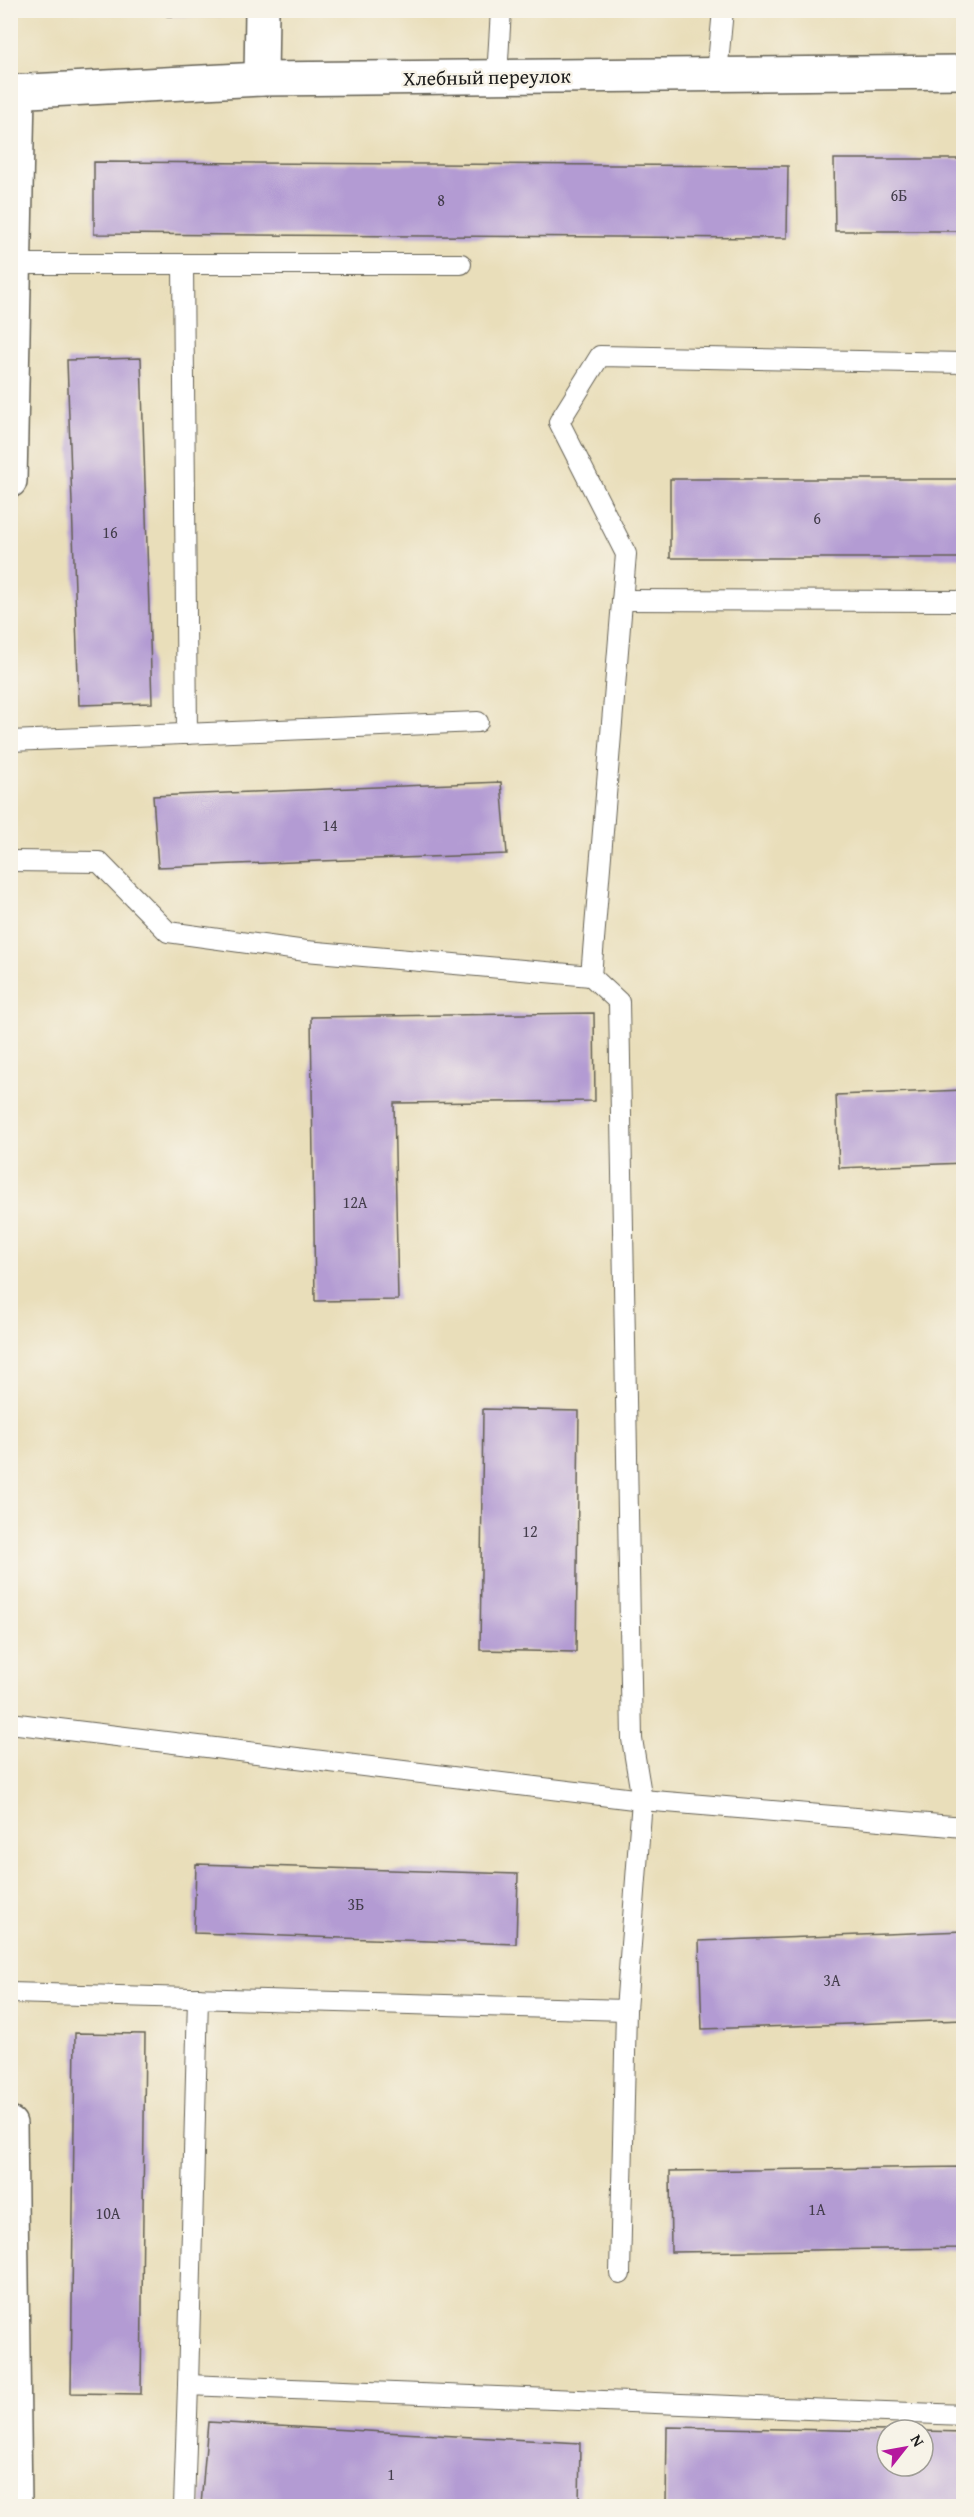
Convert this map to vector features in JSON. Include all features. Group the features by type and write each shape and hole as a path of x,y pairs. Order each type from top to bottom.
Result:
{"street":[{"path":"261,79 262,10"},
{"name":"Хлебный переулок","path":"14,92 261,79 963,72"},
{"path":"10,481 14,92"},
{"path":"10,2124 15,2506"}],"lane":[{"path":"497,77 501,10"},
{"path":"717,74 723,10"},
{"path":"14,264 461,264"},
{"path":"183,264 187,734"},
{"path":"591,976 626,554 559,422 600,356 963,363"},
{"path":"622,600 963,601"},
{"path":"10,741 478,722"},
{"path":"10,861 99,862 168,932 306,951 591,976 619,1002 632,1738 642,1800 626,2010 620,2274"},
{"path":"10,1723 642,1800 963,1827"},
{"path":"10,1993 626,2010"},
{"path":"184,2506 198,1998"},
{"path":"188,2385 963,2415"}],"building":[{"path":"167,10 220,10 220,17 167,16"},
{"path":"834,159 964,159 964,231 835,231"},
{"path":"94,162 788,166 787,238 94,234"},
{"path":"141,358 152,703 79,705 67,360"},
{"path":"670,479 964,479 964,558 670,558"},
{"path":"501,782 507,854 158,867 153,796"},
{"path":"594,1013 595,1101 394,1103 398,1300 315,1301 311,1017"},
{"path":"964,1090 964,1163 839,1168 836,1095"},
{"path":"483,1409 579,1411 576,1652 480,1650"},
{"path":"196,1864 518,1874 516,1944 194,1933"},
{"path":"964,1931 964,2020 702,2029 699,1941"},
{"path":"75,2033 145,2034 141,2394 71,2393"},
{"path":"964,2167 964,2248 671,2252 670,2171"},
{"path":"208,2422 580,2443 579,2506 201,2505"},
{"path":"667,2427 875,2431 875,2478 935,2478 935,2431 964,2432 964,2506 666,2506"}]}
